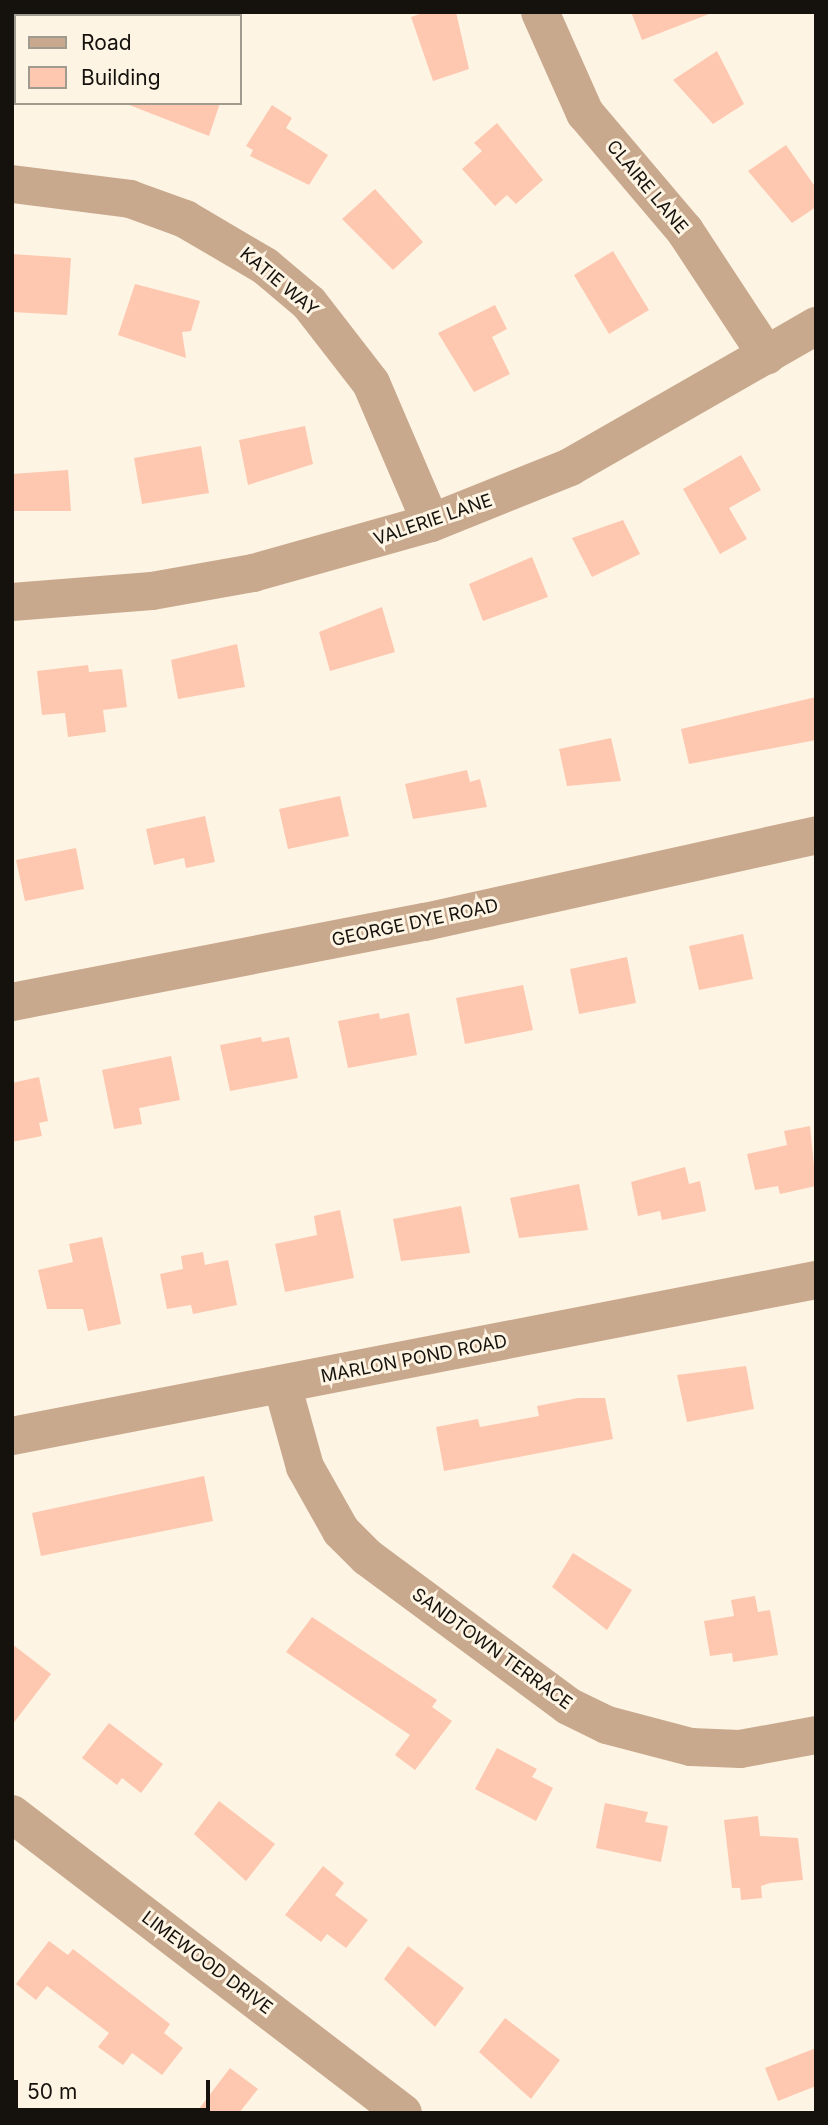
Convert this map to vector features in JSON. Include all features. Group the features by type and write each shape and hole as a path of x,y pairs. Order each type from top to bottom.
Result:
{"street":[{"name":"CLAIRE LANE","path":"540,12 585,113 685,231 766,355"},
{"name":"KATIE WAY","path":"12,184 131,199 185,219 265,266 309,303 372,383 431,523"},
{"name":"VALERIE LANE","path":"12,602 152,590 253,573 431,523 570,467 816,326"},
{"name":"GEORGE DYE ROAD","path":"12,1002 425,922 816,835"},
{"name":"MARLON POND ROAD","path":"12,1436 816,1280"},
{"name":"SANDTOWN TERRACE","path":"282,1384 305,1467 341,1531 367,1557 568,1706 618,1729 691,1747 740,1749 816,1735"},
{"name":"LIMEWOOD DRIVE","path":"12,1814 402,2113"}],"building":[{"path":"425,12 456,12 469,69 433,81 411,17"},
{"path":"631,12 708,12 709,14 642,40"},
{"path":"717,51 744,104 713,124 673,80"},
{"path":"129,105 219,105 209,136"},
{"path":"272,105 292,118 286,128 328,155 309,185 250,156 253,150 246,146"},
{"path":"497,123 543,180 516,204 507,195 495,206 462,169 482,151 474,143"},
{"path":"786,145 816,188 816,207 792,223 748,171"},
{"path":"375,189 423,242 393,270 342,219"},
{"path":"613,251 649,310 609,334 574,275"},
{"path":"12,254 71,258 67,315 12,312"},
{"path":"135,284 200,301 191,331 182,332 186,358 118,335"},
{"path":"495,305 507,329 492,337 510,374 474,392 438,333"},
{"path":"305,426 313,464 248,485 239,440"},
{"path":"201,446 209,493 142,504 134,458"},
{"path":"741,455 761,490 729,508 747,539 720,554 683,489"},
{"path":"68,470 71,511 12,511 12,474"},
{"path":"623,520 640,554 592,577 572,538"},
{"path":"532,557 548,597 483,621 469,584"},
{"path":"382,607 395,652 330,671 319,632"},
{"path":"237,644 245,687 178,699 171,660"},
{"path":"88,665 89,672 122,669 127,707 103,710 106,732 68,737 65,713 42,715 37,671"},
{"path":"816,697 816,740 689,764 681,729"},
{"path":"611,738 621,781 567,786 559,749"},
{"path":"467,770 470,782 480,779 487,807 413,819 405,784"},
{"path":"340,796 349,836 288,849 279,809"},
{"path":"205,816 215,862 186,868 184,858 154,865 146,829"},
{"path":"76,848 84,889 25,901 16,860"},
{"path":"743,934 753,979 699,990 689,946"},
{"path":"627,957 636,1003 579,1014 570,969"},
{"path":"523,985 533,1030 465,1044 456,998"},
{"path":"379,1013 380,1019 409,1013 417,1055 348,1068 338,1021"},
{"path":"261,1037 262,1042 289,1037 298,1078 230,1091 220,1045"},
{"path":"171,1056 180,1100 139,1108 142,1124 114,1129 102,1070"},
{"path":"39,1077 48,1121 39,1123 42,1136 12,1142 12,1083"},
{"path":"810,1126 816,1186 780,1194 778,1186 755,1190 747,1154 787,1145 784,1131"},
{"path":"685,1167 689,1184 700,1181 706,1211 662,1220 660,1211 638,1216 631,1182"},
{"path":"579,1184 588,1230 519,1238 510,1198"},
{"path":"461,1206 470,1253 401,1261 393,1219"},
{"path":"340,1210 354,1278 285,1292 275,1244 317,1235 314,1216"},
{"path":"102,1237 121,1324 88,1331 83,1309 47,1309 38,1270 73,1262 69,1244"},
{"path":"203,1252 205,1265 228,1260 237,1305 193,1314 191,1305 167,1309 160,1274 183,1269 181,1256"},
{"path":"746,1366 754,1409 687,1422 677,1375"},
{"path":"578,1398 605,1398 613,1439 444,1471 436,1427 478,1419 480,1427 539,1416 537,1406"},
{"path":"204,1476 213,1521 41,1556 32,1513"},
{"path":"573,1553 632,1590 607,1630 552,1587"},
{"path":"755,1596 758,1612 770,1610 778,1655 733,1662 732,1653 710,1656 704,1621 734,1616 731,1600"},
{"path":"312,1617 437,1700 432,1707 452,1721 415,1770 395,1755 410,1735 286,1652"},
{"path":"12,1644 51,1674 12,1725"},
{"path":"109,1723 163,1764 141,1793 122,1778 117,1785 82,1758"},
{"path":"497,1748 537,1769 532,1777 553,1788 536,1821 475,1789"},
{"path":"219,1801 275,1844 246,1881 194,1834"},
{"path":"605,1803 648,1812 645,1822 668,1826 661,1862 596,1848"},
{"path":"758,1816 760,1836 798,1838 803,1880 770,1883 761,1886 762,1898 741,1900 740,1888 732,1888 724,1820"},
{"path":"323,1866 344,1883 335,1895 368,1920 346,1948 327,1934 321,1942 285,1915"},
{"path":"49,1941 68,1955 73,1949 170,2024 164,2033 183,2048 162,2075 132,2053 123,2065 98,2047 109,2033 47,1986 36,2000 16,1984"},
{"path":"408,1946 464,1988 435,2027 384,1979"},
{"path":"505,2018 560,2060 531,2099 479,2052"},
{"path":"816,2048 816,2086 778,2101 765,2068"},
{"path":"230,2068 258,2089 239,2113 196,2113"}]}
